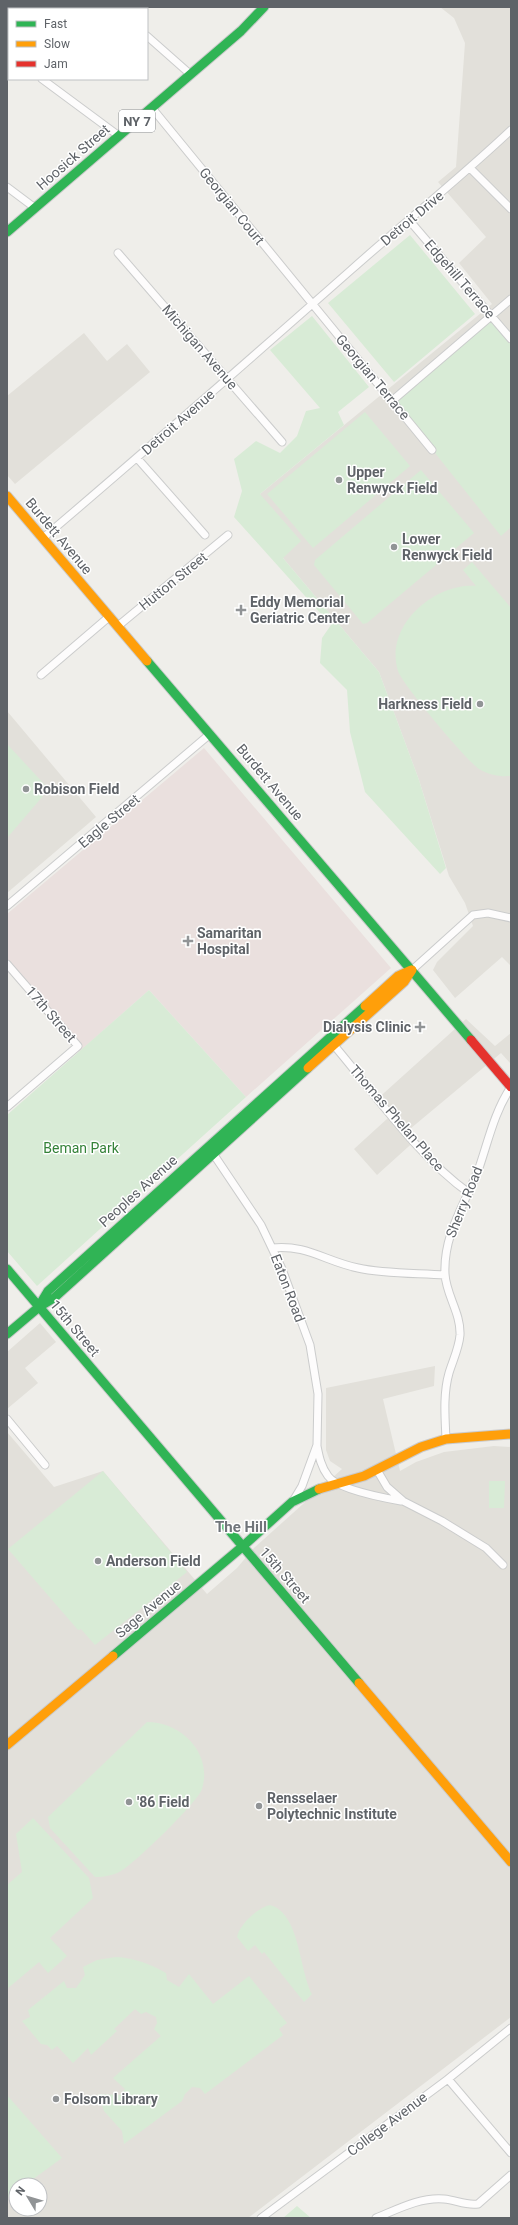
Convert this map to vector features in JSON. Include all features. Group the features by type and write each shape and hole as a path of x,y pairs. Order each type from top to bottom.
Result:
{"main road":[{"name":"Hoosick Street","path":"7,232 241,31 264,7"},
{"name":"Burdett Avenue","path":"7,496 511,1087"},
{"name":"Peoples Avenue","path":"7,1334 39,1306 54,1298 263,1102 331,1041 404,982 412,970"},
{"name":"15th Street","path":"7,1269 511,1862"},
{"name":"Sage Avenue","path":"7,1745 242,1547 292,1502 317,1489 364,1476 421,1447 446,1439 511,1434"}],"street":[{"path":"148,37 190,74"},
{"path":"43,80 119,136"},
{"name":"Georgian Court","path":"152,108 312,304"},
{"name":"Detroit Drive","path":"312,304 470,168 511,130"},
{"path":"470,168 511,209"},
{"path":"7,187 35,208"},
{"name":"Edgehill Terrace","path":"409,220 511,339"},
{"name":"Michigan Avenue","path":"118,253 282,442"},
{"path":"393,400 511,299"},
{"name":"Detroit Avenue","path":"43,538 137,458 312,304"},
{"name":"Georgian Terrace","path":"312,304 393,400 432,450"},
{"path":"137,458 205,535"},
{"name":"Hutton Street","path":"118,626 228,535"},
{"path":"41,675 110,616"},
{"name":"Eagle Street","path":"7,906 210,734"},
{"name":"Peoples Avenue","path":"412,970 473,915 488,913 511,918"},
{"name":"17th Street","path":"7,964 78,1046 7,1107"},
{"name":"Thomas Phelan Place","path":"331,1041 424,1152 454,1182 469,1193"},
{"name":"Sherry Road","path":"446,1439 445,1395 460,1335 458,1318 445,1275 448,1238 469,1193 501,1103 511,1087"},
{"name":"Eaton Road","path":"211,1151 261,1225 272,1248 310,1345 318,1394 317,1445 320,1459 328,1476 338,1484"},
{"path":"272,1248 288,1246 300,1248 359,1269 445,1275"},
{"path":"7,1419 45,1465"},
{"name":"Eaton Road","path":"292,1502 302,1486 317,1445"},
{"path":"377,1470 387,1487 403,1501 486,1548 502,1565"},
{"path":"338,1484 403,1501"},
{"name":"College Avenue","path":"261,2218 448,2079 511,2028"},
{"path":"448,2079 511,2153"},
{"path":"376,2218 421,2200 446,2199 471,2206 478,2204 511,2176"}],"shaded area":[{"path":"440,7 511,7 511,966 502,957 455,998 433,970 437,962 473,926 465,903 449,876 419,780 379,672 283,558 260,494 492,304 459,263 486,237 438,182 456,167 465,43 454,18"},
{"path":"84,333 107,361 127,344 150,372 15,484 7,475 7,396"},
{"path":"7,711 96,817 7,893"},
{"name":"Samaritan Hospital","path":"204,748 391,968 246,1097 149,990 79,1052 7,969 7,914"},
{"path":"466,1019 495,1046 511,1033 511,1064 501,1053 410,1129 418,1138 377,1175 354,1149 388,1118 374,1102"},
{"path":"40,1323 56,1342 25,1368 38,1383 7,1409 7,1352"},
{"name":"Rensselaer Polytechnic Institute","path":"435,1366 434,1386 383,1399 400,1471 416,1462 444,1452 494,1446 511,1447 511,2017 248,2218 7,2218 7,1432 54,1487 103,1471 207,1594 237,1568 254,1548 342,1469 330,1461 326,1450 326,1388"}],"green space":[{"path":"410,235 475,314 394,382 328,303"},
{"path":"312,316 369,387 338,412 344,425 260,494 301,541 283,558 379,672 419,780 446,868 440,874 365,792 350,732 347,690 320,663 322,638 331,625 234,517 242,491 234,459 256,441 280,453 297,436 306,411 320,408 270,350"},
{"path":"492,316 511,339 511,527 501,536 393,400"},
{"name":"Upper Renwyck Field","path":"365,412 410,466 313,548 267,494"},
{"name":"Lower Renwyck Field","path":"421,470 474,533 367,623 363,624 314,565 315,560"},
{"path":"472,562 511,608 511,776 491,774 479,769 472,763 422,706 402,679 398,671 396,654 398,638 405,624 416,610 429,600 444,592 460,587 476,586 463,570"},
{"name":"Robison Field","path":"7,744 45,785 43,796 7,838"},
{"name":"Beman Park","path":"149,990 246,1097 37,1286 7,1251 7,1115"},
{"name":"Anderson Field","path":"103,1471 187,1572 95,1645 81,1629 78,1630 8,1549"},
{"path":"489,1481 505,1481 504,1508 489,1508"},
{"name":"'86 Field","path":"147,1722 160,1723 171,1727 191,1742 203,1763 204,1776 202,1789 190,1806 178,1819 128,1866 115,1874 95,1877 50,1828 48,1817"},
{"path":"33,1818 89,1878 93,1898 50,1938 67,1956 48,1973 39,1962 7,1989 7,1885 22,1872 16,1834"},
{"path":"270,1905 280,1910 293,1930 312,1994 304,2002 264,1952 262,1954 255,1945 248,1951 237,1937 241,1927 250,1917 265,1906"},
{"path":"116,1957 136,1960 154,1967 166,1973 167,1980 179,1987 189,1974 213,2004 249,1976 287,2023 279,2029 283,2035 205,2094 200,2088 192,2087 185,2094 182,2101 124,2144 122,2131 104,2111 98,2094 120,2095 125,2089 113,2078 161,2036 154,2029 157,2023 156,2017 146,2012 141,2014 135,2009 114,2029 117,2031 91,2055 88,2048 73,2063 57,2046 52,2050 47,2045 41,2044 22,2021 30,2017 28,2010 64,1981 67,1988 76,1988 85,1975 83,1967 97,1960"},
{"path":"7,2095 62,2158 36,2177 8,2177 7,2198"},
{"path":"297,2206 311,2218 283,2218"}],"traffic: fast":[{"path":"7,232 241,31 264,7"},
{"path":"147,661 471,1040"},
{"path":"39,1306 48,1291 365,1006"},
{"path":"7,1334 39,1307 54,1298 308,1068"},
{"path":"7,1269 359,1683"},
{"path":"113,1656 242,1547 292,1502 319,1489"}],"traffic: slow":[{"path":"7,496 147,661"},
{"path":"365,1006 398,976 411,970"},
{"path":"308,1068 404,982 412,970"},
{"path":"319,1489 364,1476 421,1447 446,1439 511,1434"},
{"path":"7,1745 113,1656"},
{"path":"359,1683 511,1862"}],"traffic: jam":[{"path":"471,1040 511,1087"}],"place":[{"name":"Upper Renwyck Field","path":"339,480"},
{"name":"Lower Renwyck Field","path":"394,547"},
{"name":"Eddy Memorial Geriatric Center","path":"241,610"},
{"name":"Harkness Field","path":"480,704"},
{"name":"Robison Field","path":"26,789"},
{"name":"Samaritan Hospital","path":"188,941"},
{"name":"Dialysis Clinic","path":"420,1027"},
{"name":"Anderson Field","path":"98,1561"},
{"name":"'86 Field","path":"129,1802"},
{"name":"Rensselaer Polytechnic Institute","path":"259,1806"},
{"name":"Folsom Library","path":"56,2099"}],"district":[{"name":"The Hill","path":"241,1527"}]}
